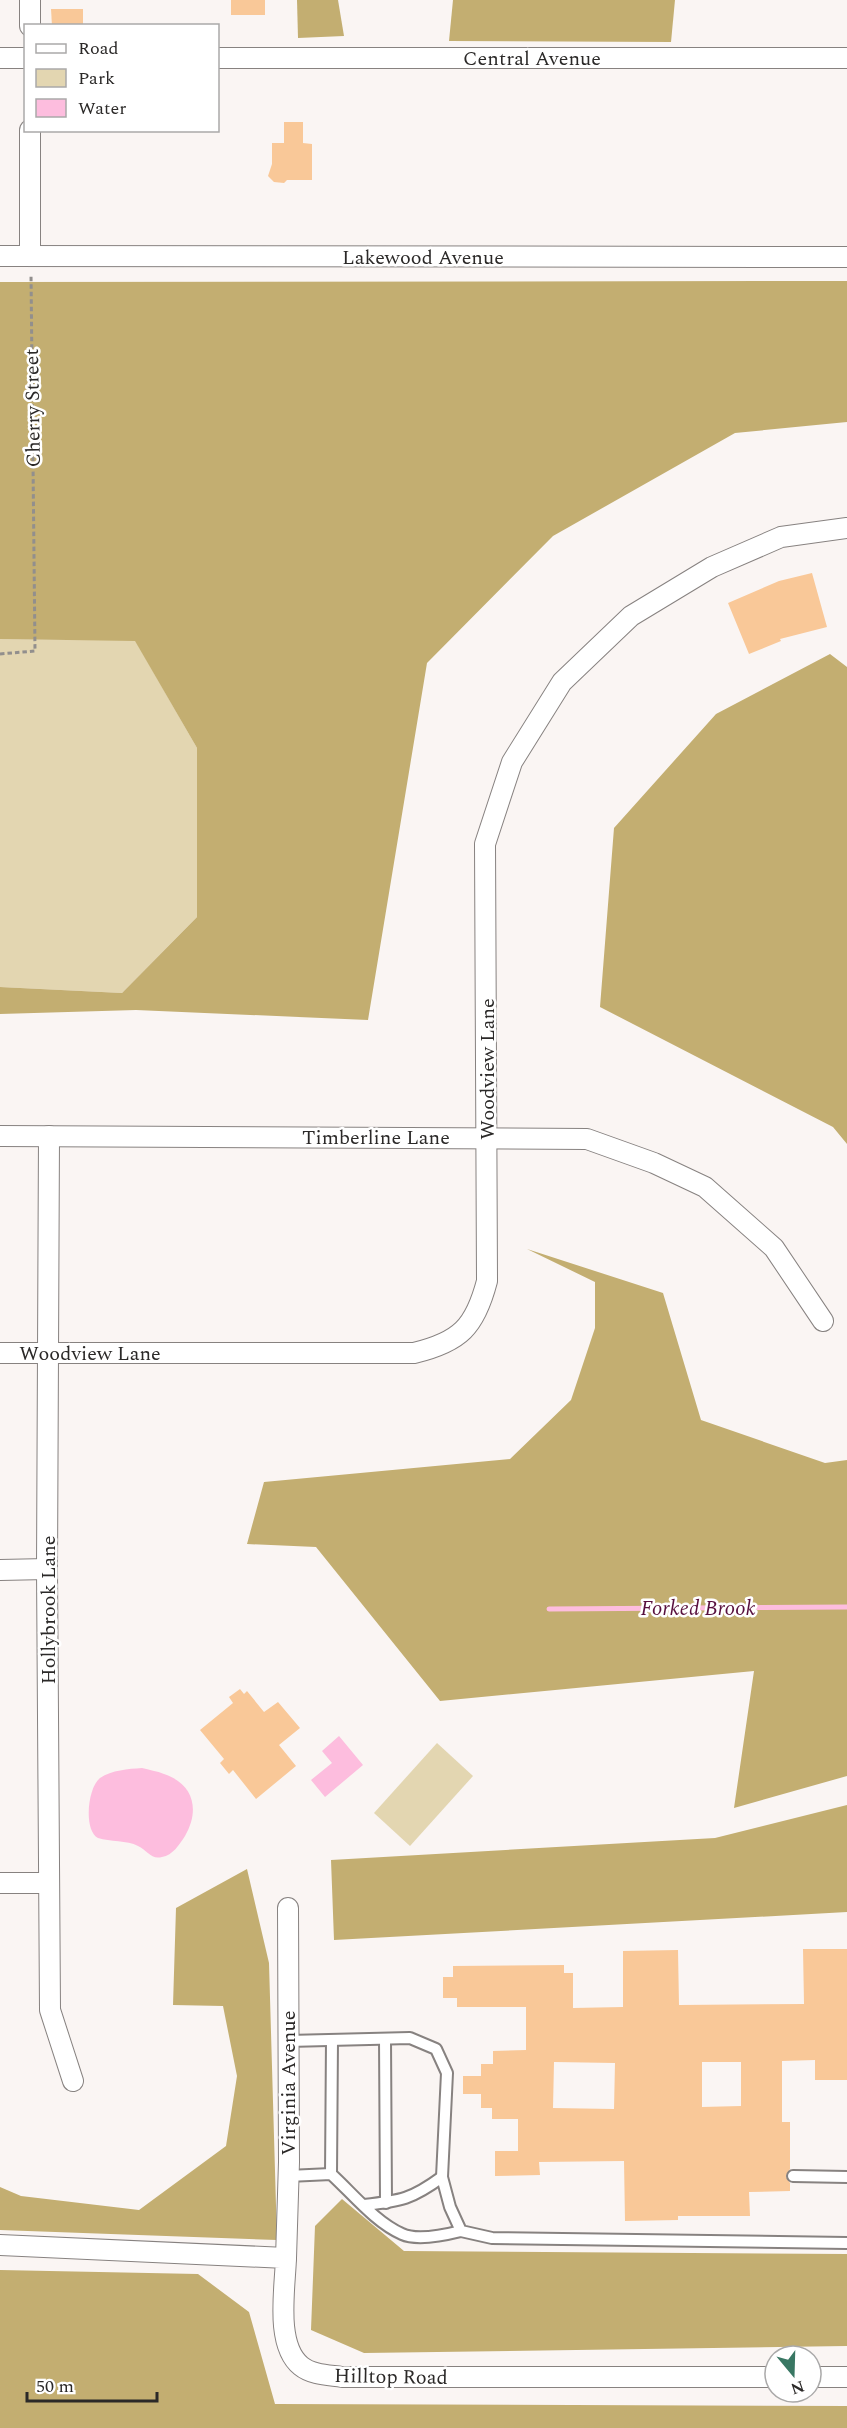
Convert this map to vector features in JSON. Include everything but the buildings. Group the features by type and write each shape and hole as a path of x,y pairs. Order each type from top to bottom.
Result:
{"street":[{"path":"30,0 30,24"},
{"path":"0,58 24,58"},
{"name":"Central Avenue","path":"219,58 847,58"},
{"path":"30,132 30,256"},
{"name":"Lakewood Avenue","path":"0,256 283,258 847,256"},
{"name":"Woodview Lane","path":"0,1353 414,1353 449,1342 468,1328 480,1306 487,1281 485,844 512,762 562,682 631,616 712,567 781,537 847,528"},
{"name":"Timberline Lane","path":"0,1136 587,1139 654,1163 705,1187 774,1248 823,1322"},
{"name":"Hollybrook Lane","path":"49,1136 47,1569 50,2010 73,2081"},
{"path":"0,1570 47,1569"},
{"path":"0,1883 49,1882"},
{"name":"Virginia Avenue","path":"286,2258 288,1908"},
{"path":"0,2245 286,2258"},
{"name":"Hilltop Road","path":"286,2258 284,2309 286,2346 302,2367 316,2373 342,2377 763,2377"},
{"path":"823,2378 847,2378"}],"lane":[{"path":"288,2041 410,2038 436,2049 447,2073 442,2176 450,2207 461,2231"},
{"path":"385,2039 386,2203"},
{"path":"331,2174 332,2040"},
{"path":"288,2176 331,2174 382,2222 404,2235 436,2237 461,2231 492,2238 847,2243"},
{"path":"364,2205 398,2202 418,2194 442,2176"},
{"path":"793,2176 847,2177"}],"path":[{"name":"Cherry Street","path":"0,654 35,651 30,256"}],"green space":[{"path":"0,639 135,640 197,748 197,917 122,993 0,987"},
{"path":"437,1743 473,1776 410,1846 374,1813"}],"shaded area":[{"path":"297,0 338,0 344,36 298,38"},
{"path":"453,0 675,0 671,42 449,41"},
{"path":"847,281 847,422 735,433 553,536 427,663 368,1020 136,1010 0,1014 0,987 122,993 197,917 197,748 135,641 0,639 0,282"},
{"path":"830,654 847,667 847,1144 833,1127 600,1007 614,828 716,714"},
{"path":"527,1249 663,1293 701,1420 825,1463 847,1460 847,1776 734,1808 754,1671 440,1701 316,1547 247,1544 264,1482 510,1459 571,1400 595,1328 595,1282"},
{"path":"847,1805 847,1912 334,1940 331,1860 715,1838"},
{"path":"247,1869 269,1963 277,2240 0,2230 0,2187 21,2196 139,2210 226,2146 237,2076 223,2006 173,2005 176,1908"},
{"path":"342,2199 404,2251 847,2254 847,2346 763,2344 763,2347 364,2353 311,2330 315,2226"},
{"path":"0,2270 198,2274 249,2312 275,2404 847,2406 847,2428 0,2428"}],"water":[{"path":"339,1736 363,1765 325,1797 311,1780 332,1763 322,1751"},
{"path":"142,1768 174,1778 182,1784 188,1791 193,1808 190,1826 178,1846 173,1852 158,1858 134,1844 98,1838 90,1827 90,1799 100,1778 126,1769"}],"waterway":[{"name":"Forked Brook","path":"549,1609 847,1607"}]}
